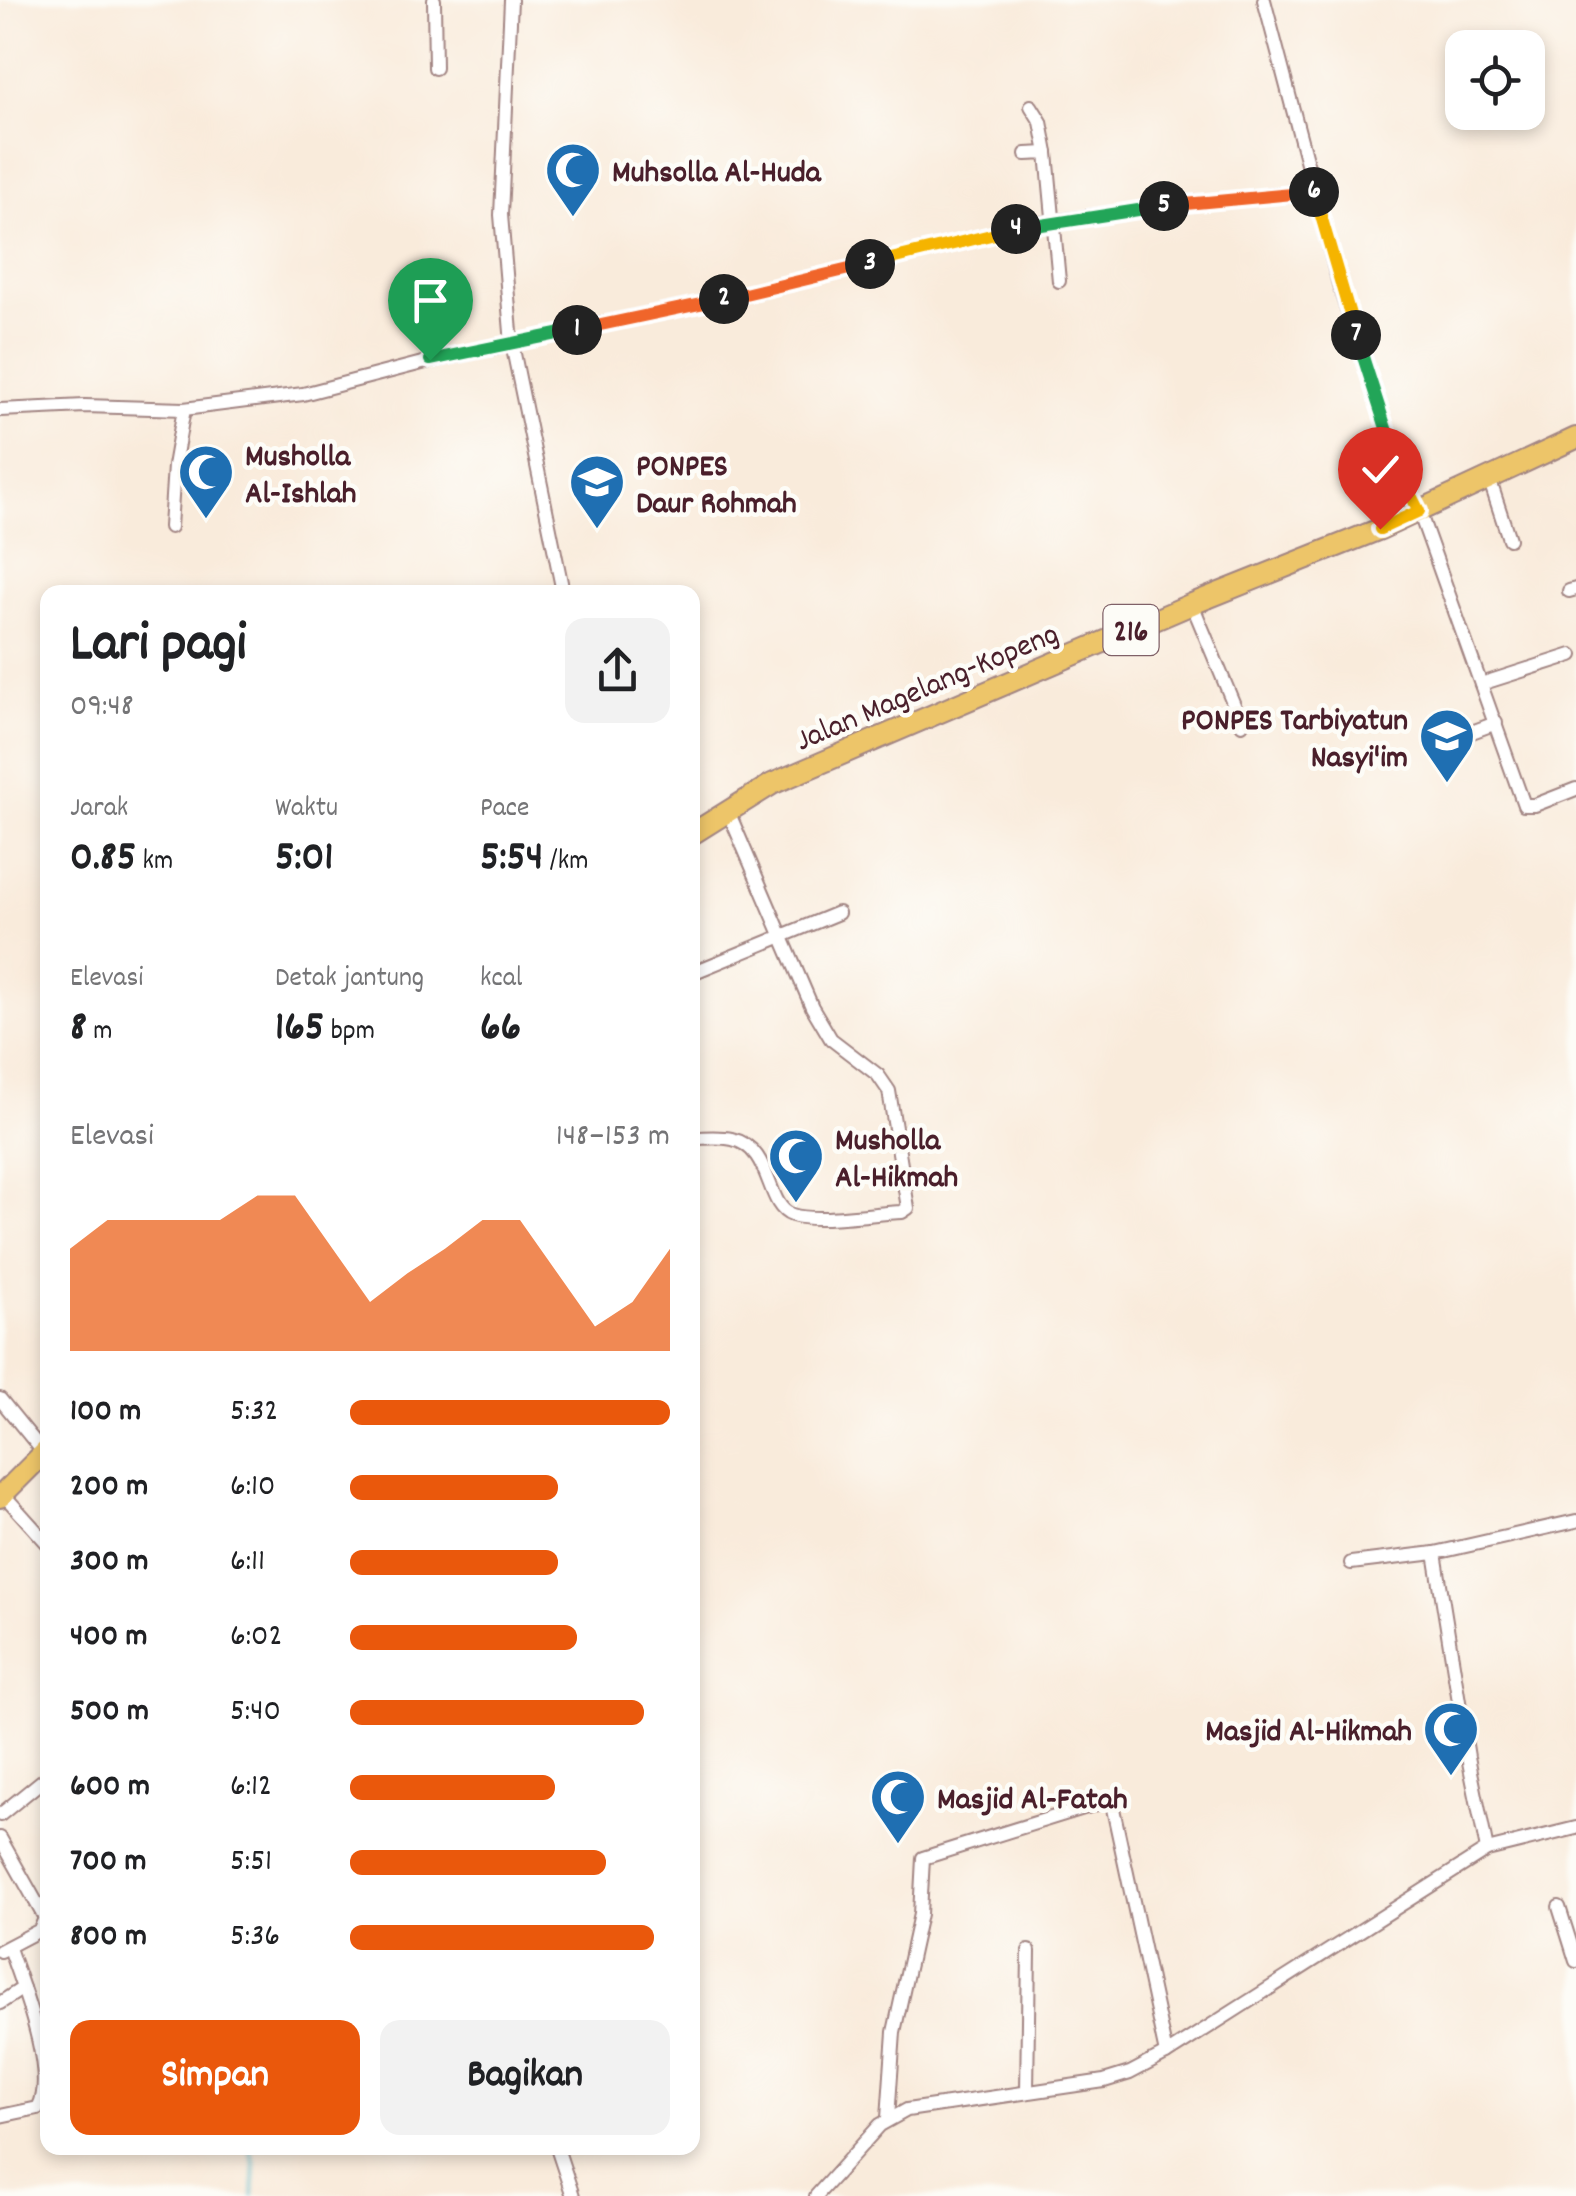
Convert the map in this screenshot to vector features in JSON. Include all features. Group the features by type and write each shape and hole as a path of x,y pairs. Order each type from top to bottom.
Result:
{"main road":[{"name":"Jalan Magelang-Kopeng","path":"700,829 772,784 1419,511 1576,438"},
{"path":"3,1489 40,1456"}],"street":[{"path":"434,0 436,68"},
{"path":"511,0 501,215 512,344 562,585"},
{"path":"1264,0 1346,306 1405,486 1419,511 1526,807 1576,790"},
{"path":"1031,106 1040,120 1046,153 1059,281"},
{"path":"1026,154 1046,153"},
{"path":"0,410 85,406 184,408 303,394 430,360 753,292 1053,222 1192,202 1315,192"},
{"path":"170,527 174,466 184,408"},
{"path":"1489,478 1509,540"},
{"path":"1192,604 1242,724"},
{"path":"1482,684 1572,655"},
{"path":"1442,743 1496,722"},
{"path":"700,1138 734,1139 752,1150 762,1162 781,1206 790,1214 806,1218 902,1212 908,1208 889,1090 878,1075 831,1039 812,1008 728,810"},
{"path":"700,970 838,913"},
{"path":"0,1399 40,1444"},
{"path":"3,1489 40,1534"},
{"path":"1350,1563 1435,1553 1576,1521"},
{"path":"1435,1553 1487,1850"},
{"path":"0,1815 40,1782"},
{"path":"888,2118 894,2032 920,1914 923,1858 1106,1800 1112,1804 1166,2054"},
{"path":"816,2196 888,2118 907,2110 1104,2081 1130,2072 1166,2054 1487,1850 1576,1828"},
{"path":"0,1838 40,1911"},
{"path":"1559,1908 1576,1961"},
{"path":"40,1930 4,1950 23,1988 38,2034 40,2054"},
{"path":"1028,2091 1030,1952"},
{"path":"0,2004 23,1988"},
{"path":"0,2116 38,2108 40,2104"},
{"path":"558,2155 573,2196"}],"waterway":[{"path":"252,2155 253,2196"}],"place":[{"name":"Muhsolla Al-Huda","path":"573,219"},
{"name":"Musholla Al-Ishlah","path":"206,521"},
{"name":"PONPES Daur Rohmah","path":"597,531"},
{"name":"PONPES Tarbiyatun Nasyi'im","path":"1447,785"},
{"name":"Musholla Al-Hikmah","path":"796,1205"},
{"name":"Masjid Al-Hikmah","path":"1451,1778"},
{"name":"Masjid Al-Fatah","path":"898,1846"}],"route":[{"path":"430,360 753,292 1036,224 1192,202 1315,192 1340,288 1405,486 1419,511 1380,529"}]}
